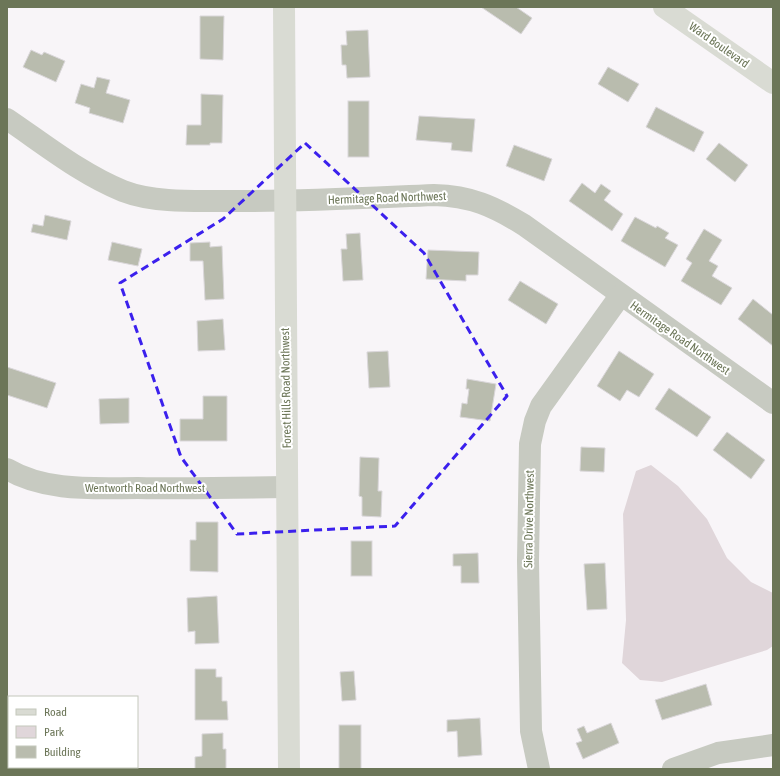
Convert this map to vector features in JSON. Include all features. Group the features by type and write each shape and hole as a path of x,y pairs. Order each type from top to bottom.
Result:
{"main road":[{"name":"Forest Hills Road Northwest","path":"284,7 284,202 289,769"},
{"name":"Ward Boulevard","path":"675,10 773,83"}],"street":[{"name":"Hermitage Road Northwest","path":"7,119 95,178 124,191 160,198 206,201 284,202 434,196 469,199 501,211 773,403"},
{"name":"Sierra Drive Northwest","path":"539,769 531,731 528,561 530,444 535,421 541,406 620,296"},
{"name":"Wentworth Road Northwest","path":"7,469 16,474 54,486 180,489 287,487"},
{"path":"674,769 718,753 773,745"}],"highlighted area":[{"path":"305,143 424,253 507,396 395,526 237,534 181,457 120,283 223,219"}],"green space":[{"path":"651,465 678,486 707,519 727,558 751,582 773,593 773,646 767,650 662,682 640,680 622,663 626,620 623,514 636,471"}],"building":[{"path":"481,7 516,7 532,18 521,34"},
{"path":"200,16 224,16 223,60 200,59"},
{"path":"368,30 370,77 347,78 346,65 342,65 341,45 347,45 346,31"},
{"path":"31,50 42,55 44,52 65,61 56,82 23,67"},
{"path":"608,67 639,84 628,102 598,84"},
{"path":"97,77 110,80 106,93 130,100 123,123 89,113 90,108 75,103 81,84 94,88"},
{"path":"201,94 223,95 222,143 210,143 210,145 186,145 187,125 201,125"},
{"path":"348,101 369,101 369,157 348,157"},
{"path":"656,107 704,132 694,152 646,127"},
{"path":"419,116 475,119 472,152 451,150 452,143 416,140"},
{"path":"719,143 748,165 735,182 706,159"},
{"path":"514,145 552,159 544,181 506,166"},
{"path":"582,183 595,193 601,184 611,191 604,200 623,214 612,231 569,201"},
{"path":"45,215 71,221 67,240 31,232 33,224 43,226"},
{"path":"635,217 656,228 657,226 669,233 665,238 678,245 665,267 621,241"},
{"path":"704,229 722,240 709,261 718,266 712,276 732,288 721,305 681,281 692,263 686,259"},
{"path":"360,233 363,280 343,281 341,249 347,249 346,234"},
{"path":"112,242 142,249 138,266 108,260"},
{"path":"210,242 210,247 222,246 224,299 205,300 203,261 190,261 190,243"},
{"path":"428,250 479,252 478,275 466,275 466,281 426,279"},
{"path":"520,281 558,304 546,324 508,300"},
{"path":"753,299 773,315 773,346 738,319"},
{"path":"223,319 225,350 198,351 197,321"},
{"path":"388,351 390,387 369,388 367,352"},
{"path":"619,351 654,374 639,397 627,390 620,401 597,386"},
{"path":"7,367 56,383 47,408 7,395"},
{"path":"467,379 496,384 490,421 460,417 462,403 467,404 469,389 466,389"},
{"path":"669,388 711,417 697,437 655,409"},
{"path":"203,396 227,396 227,441 180,441 180,419 203,419"},
{"path":"129,398 129,423 100,424 99,399"},
{"path":"727,432 765,460 751,479 713,450"},
{"path":"581,447 605,448 604,472 580,471"},
{"path":"360,457 379,458 378,491 382,491 381,517 362,516 362,497 359,496"},
{"path":"196,522 218,522 218,572 190,571 190,540 196,540"},
{"path":"351,541 372,541 372,576 351,576"},
{"path":"478,553 479,583 461,583 461,566 453,566 453,554"},
{"path":"605,563 607,609 587,610 584,564"},
{"path":"217,596 219,643 195,644 195,631 188,632 187,598"},
{"path":"195,669 216,669 216,677 222,677 222,701 227,701 228,720 195,720"},
{"path":"354,671 356,700 342,701 340,672"},
{"path":"706,684 712,705 662,720 655,700"},
{"path":"480,718 482,755 458,757 457,731 447,732 447,720"},
{"path":"611,723 619,743 583,759 576,743 582,741 577,729 584,726 587,733"},
{"path":"339,725 361,725 361,769 339,769"},
{"path":"223,733 223,749 226,749 226,769 195,769 195,757 202,756 202,734"}]}
